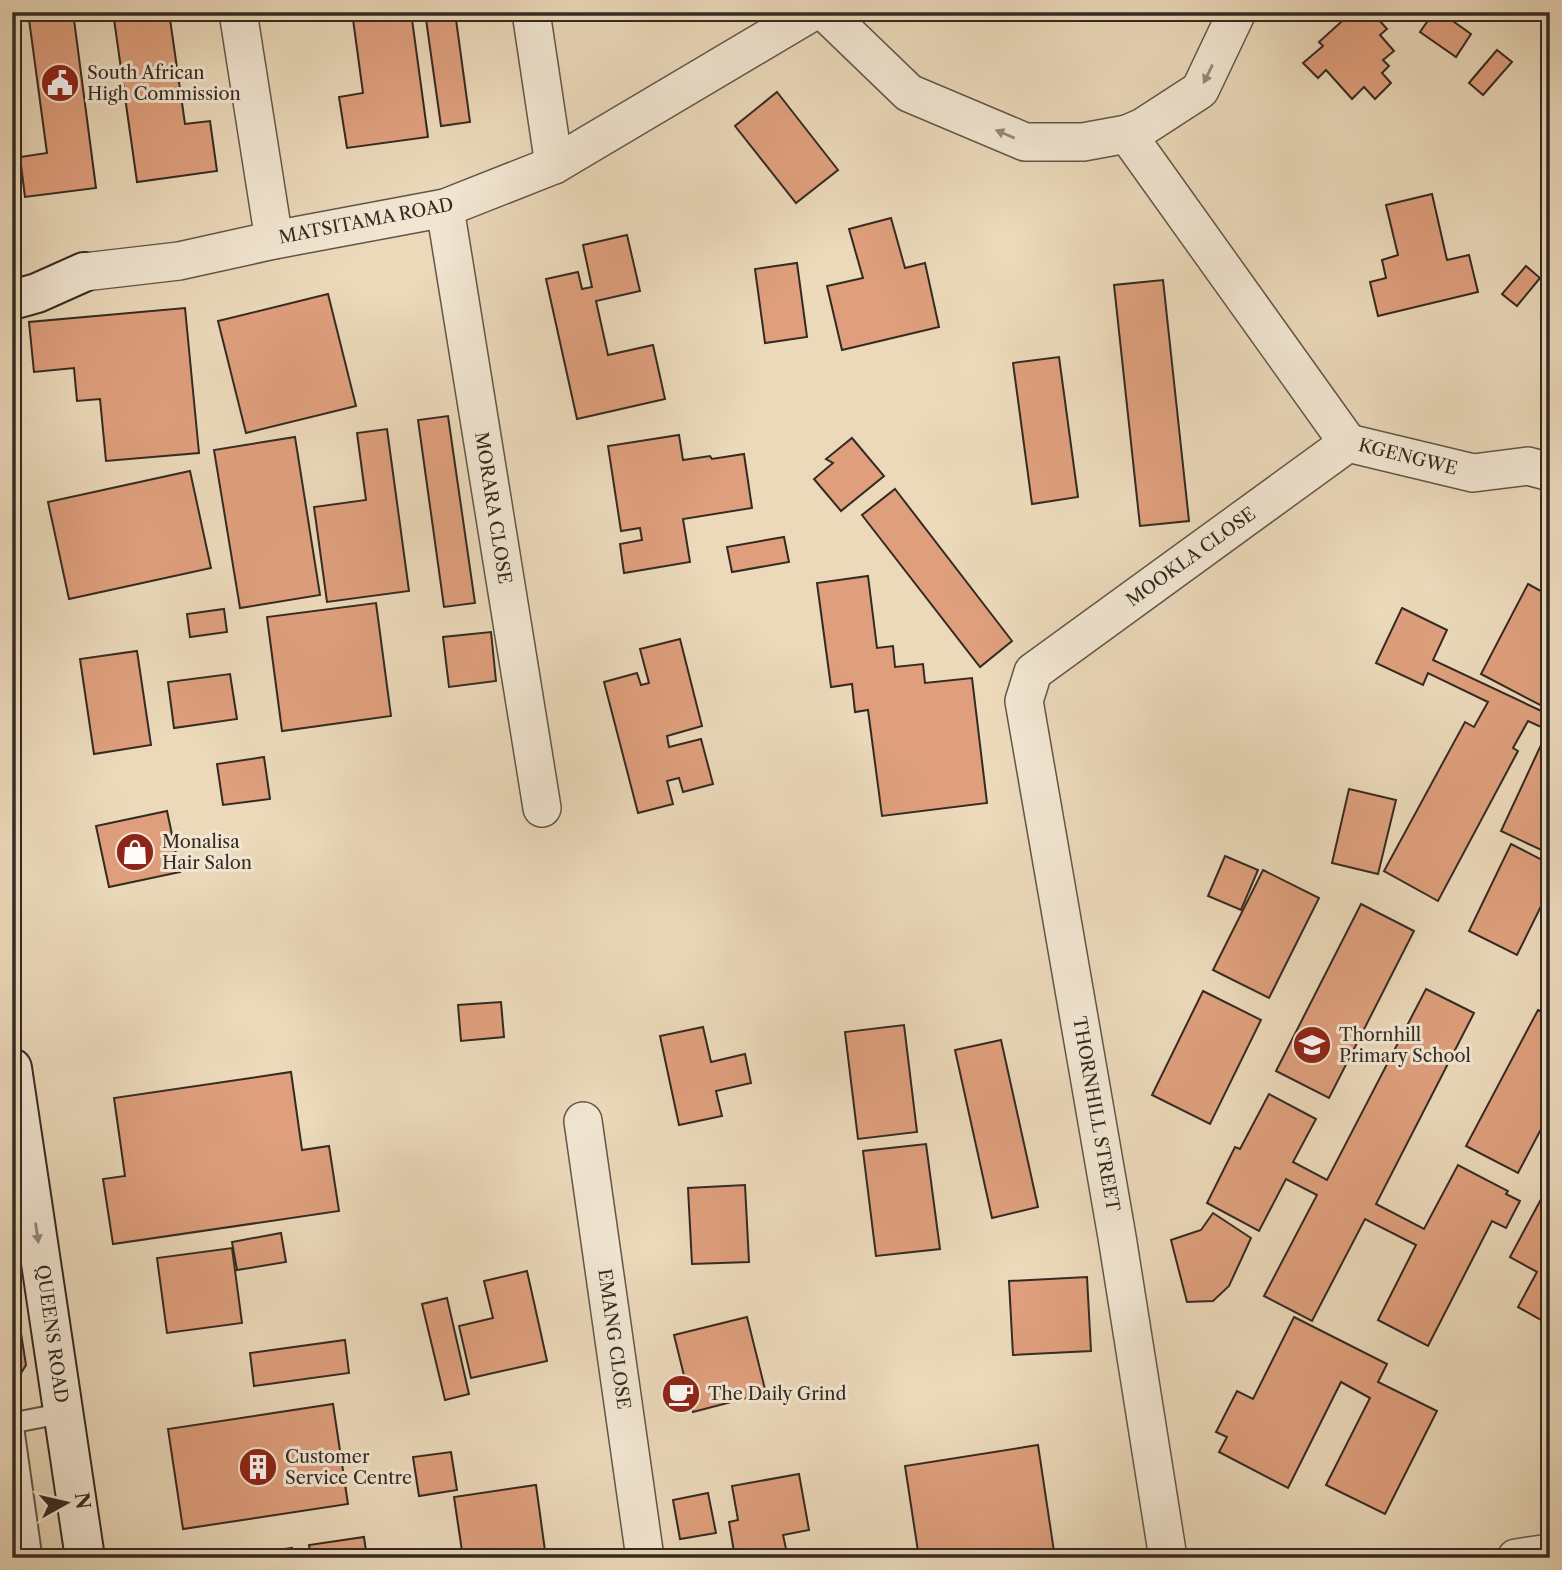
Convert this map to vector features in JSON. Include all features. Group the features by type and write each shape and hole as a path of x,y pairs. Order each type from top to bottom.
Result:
{"main road":[{"path":"12,269 84,272"},
{"path":"12,300 37,293 84,272"},
{"name":"QUEENS ROAD","path":"12,1068 85,1558"}],"street":[{"path":"238,12 274,240"},
{"path":"531,12 554,165"},
{"name":"MATSITAMA ROAD","path":"84,272 179,261 445,208 554,165 813,12"},
{"path":"825,12 909,93 1025,142 1083,142 1127,134 1143,127 1200,90 1237,12"},
{"path":"1127,134 1348,443"},
{"name":"MORARA CLOSE","path":"445,208 542,808"},
{"name":"KGENGWE","path":"1348,443 1473,473 1528,466 1550,472"},
{"name":"MOOKLA CLOSE","path":"1033,672 1348,443"},
{"name":"THORNHILL STREET","path":"1033,672 1024,701 1118,1237 1168,1558"},
{"name":"EMANG CLOSE","path":"583,1121 645,1558"},
{"path":"1516,1558 1550,1553"}],"lane":[{"path":"32,1558 13,1423 64,1413"}],"building":[{"name":"South African High Commission","path":"28,12 73,12 96,188 25,197 20,157 47,153"},
{"path":"113,12 169,12 185,124 210,121 217,171 137,182"},
{"path":"352,12 411,12 428,137 347,148 339,97 363,93"},
{"path":"425,12 455,12 470,122 441,126"},
{"path":"1352,12 1372,12 1387,29 1380,35 1394,51 1383,60 1389,66 1382,73 1391,83 1375,99 1364,87 1352,99 1326,70 1318,78 1303,63 1323,46 1319,42"},
{"path":"1434,12 1440,12 1471,34 1456,57 1420,32"},
{"path":"1497,50 1512,62 1483,95 1469,83"},
{"path":"777,92 838,170 796,203 735,126"},
{"path":"1432,194 1447,260 1469,255 1478,292 1378,316 1370,282 1386,278 1382,260 1398,255 1386,205"},
{"path":"891,218 905,268 925,263 939,327 842,350 827,286 863,278 849,229"},
{"path":"627,235 640,291 596,301 608,355 653,345 665,399 577,419 546,279 578,272 582,289 592,287 583,245"},
{"path":"797,263 807,337 765,343 755,269"},
{"path":"1526,266 1540,278 1517,306 1502,294"},
{"path":"1163,280 1189,521 1140,526 1114,285"},
{"path":"328,294 356,406 246,433 218,321"},
{"path":"1550,301 1550,321 1541,316"},
{"path":"185,308 199,453 106,461 100,399 77,401 74,368 34,372 29,322"},
{"path":"1059,357 1078,497 1032,504 1013,363"},
{"path":"448,416 475,603 444,607 418,420"},
{"path":"387,429 409,591 327,602 314,507 366,500 357,433"},
{"path":"679,435 683,460 744,454 752,508 683,519 690,562 624,573 620,544 642,540 640,528 621,531 608,446"},
{"path":"295,437 320,595 240,608 214,450"},
{"path":"852,438 884,476 841,511 814,479 833,463 826,459"},
{"path":"190,471 211,568 69,599 48,502"},
{"path":"895,489 1012,641 980,667 862,515"},
{"path":"784,537 789,562 732,572 727,547"},
{"path":"868,576 877,648 893,646 895,667 923,664 925,683 972,678 987,803 882,816 868,710 855,712 852,684 831,687 817,583"},
{"path":"1528,584 1550,596 1550,695 1544,707 1481,674"},
{"path":"376,603 391,716 282,731 267,617"},
{"path":"1402,608 1447,630 1433,660 1550,715 1550,854 1501,831 1548,730 1528,721 1513,748 1518,751 1438,901 1384,871 1465,722 1474,727 1488,702 1428,673 1423,685 1376,663"},
{"path":"224,609 227,632 190,637 187,614"},
{"path":"491,632 496,681 449,687 443,637"},
{"path":"680,639 702,726 667,736 669,747 701,739 713,784 683,792 679,778 667,781 673,804 638,813 604,682 637,673 641,685 649,683 640,649"},
{"path":"137,651 151,745 94,754 80,659"},
{"path":"230,674 237,719 174,728 168,682"},
{"path":"264,757 270,799 223,805 217,764"},
{"path":"1349,789 1396,800 1378,874 1332,863"},
{"path":"167,811 180,872 109,887 96,826"},
{"path":"1511,844 1550,864 1550,888 1517,955 1469,931"},
{"path":"1225,856 1258,870 1241,910 1208,896"},
{"path":"1263,870 1319,898 1269,998 1213,970"},
{"path":"1361,904 1414,931 1329,1098 1276,1071"},
{"path":"1426,989 1474,1013 1376,1204 1424,1229 1458,1165 1508,1191 1506,1194 1520,1201 1506,1228 1492,1221 1428,1346 1378,1320 1416,1245 1365,1219 1312,1321 1264,1296 1317,1195 1286,1179 1259,1231 1207,1203 1235,1147 1240,1149 1269,1094 1316,1119 1293,1162 1327,1180"},
{"path":"1203,991 1261,1020 1210,1124 1152,1095"},
{"path":"501,1002 504,1037 461,1041 458,1005"},
{"path":"1538,1010 1550,1016 1550,1112 1518,1173 1466,1146"},
{"path":"904,1025 917,1132 858,1139 845,1032"},
{"path":"703,1027 711,1062 745,1054 751,1083 716,1091 722,1116 679,1125 660,1036"},
{"path":"1001,1040 1038,1207 992,1218 955,1050"},
{"path":"291,1072 302,1150 329,1146 339,1211 113,1244 103,1179 125,1176 114,1098"},
{"path":"926,1144 940,1249 876,1256 863,1151"},
{"path":"745,1185 749,1262 692,1264 688,1188"},
{"path":"1546,1190 1550,1193 1550,1325 1518,1307 1537,1272 1510,1257"},
{"path":"1213,1213 1251,1238 1229,1286 1213,1301 1187,1302 1171,1240 1201,1230"},
{"path":"281,1233 286,1262 237,1270 232,1242"},
{"path":"232,1248 242,1323 167,1333 157,1258"},
{"path":"527,1271 547,1361 471,1378 459,1326 493,1318 484,1281"},
{"path":"12,1276 26,1365 12,1388"},
{"path":"1087,1277 1091,1351 1013,1355 1009,1281"},
{"path":"447,1298 469,1394 445,1400 422,1304"},
{"path":"747,1317 766,1393 693,1412 674,1335"},
{"path":"1294,1317 1387,1364 1378,1382 1437,1411 1385,1514 1326,1485 1370,1398 1341,1382 1288,1488 1219,1452 1227,1437 1216,1432 1237,1391 1253,1399"},
{"path":"345,1340 349,1373 254,1386 250,1353"},
{"name":"Customer Service Centre","path":"333,1404 348,1504 183,1529 168,1429"},
{"path":"1038,1445 1055,1558 919,1558 905,1466"},
{"path":"451,1452 457,1490 419,1496 413,1457"},
{"path":"799,1474 809,1530 783,1535 788,1558 735,1558 729,1522 738,1520 732,1486"},
{"path":"536,1485 546,1558 463,1558 454,1497"},
{"path":"708,1493 716,1533 680,1539 673,1500"},
{"path":"364,1537 367,1558 311,1558 309,1545"},
{"path":"292,1548 293,1558 227,1558"}],"place":[{"name":"South African High Commission","path":"60,83"},
{"name":"Monalisa Hair Salon","path":"135,852"},
{"name":"Thornhill Primary School","path":"1312,1045"},
{"name":"The Daily Grind","path":"681,1394"},
{"name":"Customer Service Centre","path":"258,1467"}]}
